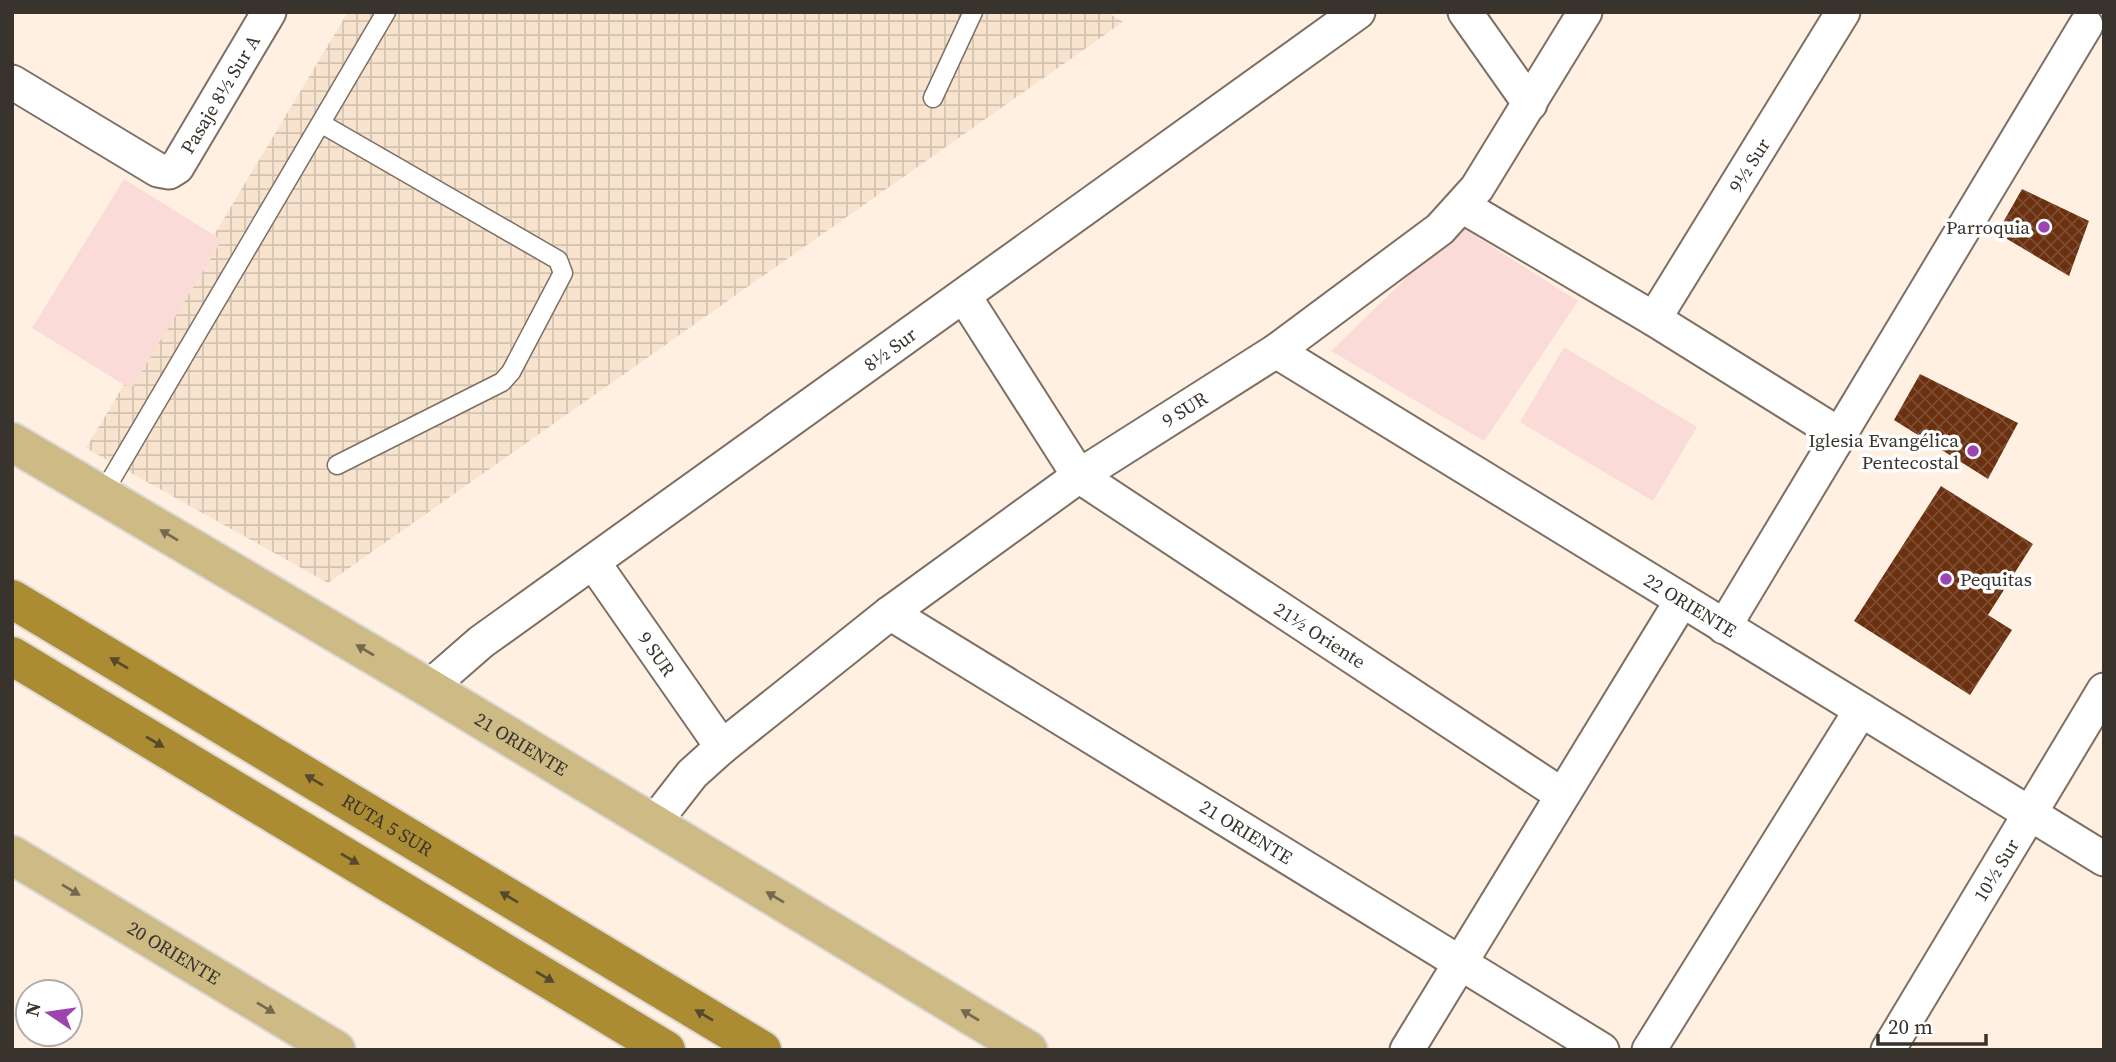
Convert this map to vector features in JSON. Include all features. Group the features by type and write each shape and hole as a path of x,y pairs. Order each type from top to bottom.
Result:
{"highway":[{"name":"RUTA 5 SUR","path":"12,599 762,1050"},
{"path":"12,656 666,1050"}],"main road":[{"name":"21 ORIENTE","path":"12,442 424,685 1028,1050"},
{"name":"20 ORIENTE","path":"18,866 336,1050"}],"street":[{"name":"Pasaje 8½ Sur A","path":"12,82 158,170 169,172 177,167 269,12"},
{"name":"8½ Sur","path":"424,685 433,683 481,642 1357,12"},
{"path":"1465,12 1530,104"},
{"name":"9 SUR","path":"653,824 692,774 722,747 890,613 1079,475 1276,351 1418,247 1464,207 1585,12"},
{"name":"9½ Sur","path":"1654,319 1843,12"},
{"path":"1724,627 2087,26"},
{"path":"1464,207 1654,319 1840,435"},
{"path":"964,296 1079,475"},
{"name":"22 ORIENTE","path":"1276,351 2104,859"},
{"name":"21½ Oriente","path":"1079,475 1562,795"},
{"name":"9 SUR","path":"593,562 722,747"},
{"path":"1407,1050 1682,600"},
{"name":"21 ORIENTE","path":"890,613 1602,1050"},
{"name":"10½ Sur","path":"1888,1050 2104,690"},
{"path":"1649,1050 1861,710"}],"lane":[{"path":"102,495 386,12"},
{"path":"933,97 973,12"},
{"path":"322,124 558,260 563,273 511,372 502,382 337,465"}],"shaded area":[{"path":"348,12 1107,12 1123,22 328,583 86,448"},
{"path":"124,179 222,240 131,389 32,328"},
{"path":"1460,226 1578,301 1484,441 1331,351"},
{"path":"1564,347 1697,427 1653,501 1520,422"}],"building":[{"name":"Parroquia","path":"2022,189 2089,221 2069,276 1997,233"},
{"name":"Iglesia Evangélica Pentecostal","path":"1920,374 2018,423 1988,479 1894,420"},
{"name":"Pequitas","path":"1941,486 2033,544 1988,615 2012,630 1970,695 1854,621"}],"place":[{"name":"Parroquia","path":"2044,227"},
{"name":"Iglesia Evangélica Pentecostal","path":"1973,451"},
{"name":"Pequitas","path":"1946,579"}]}
